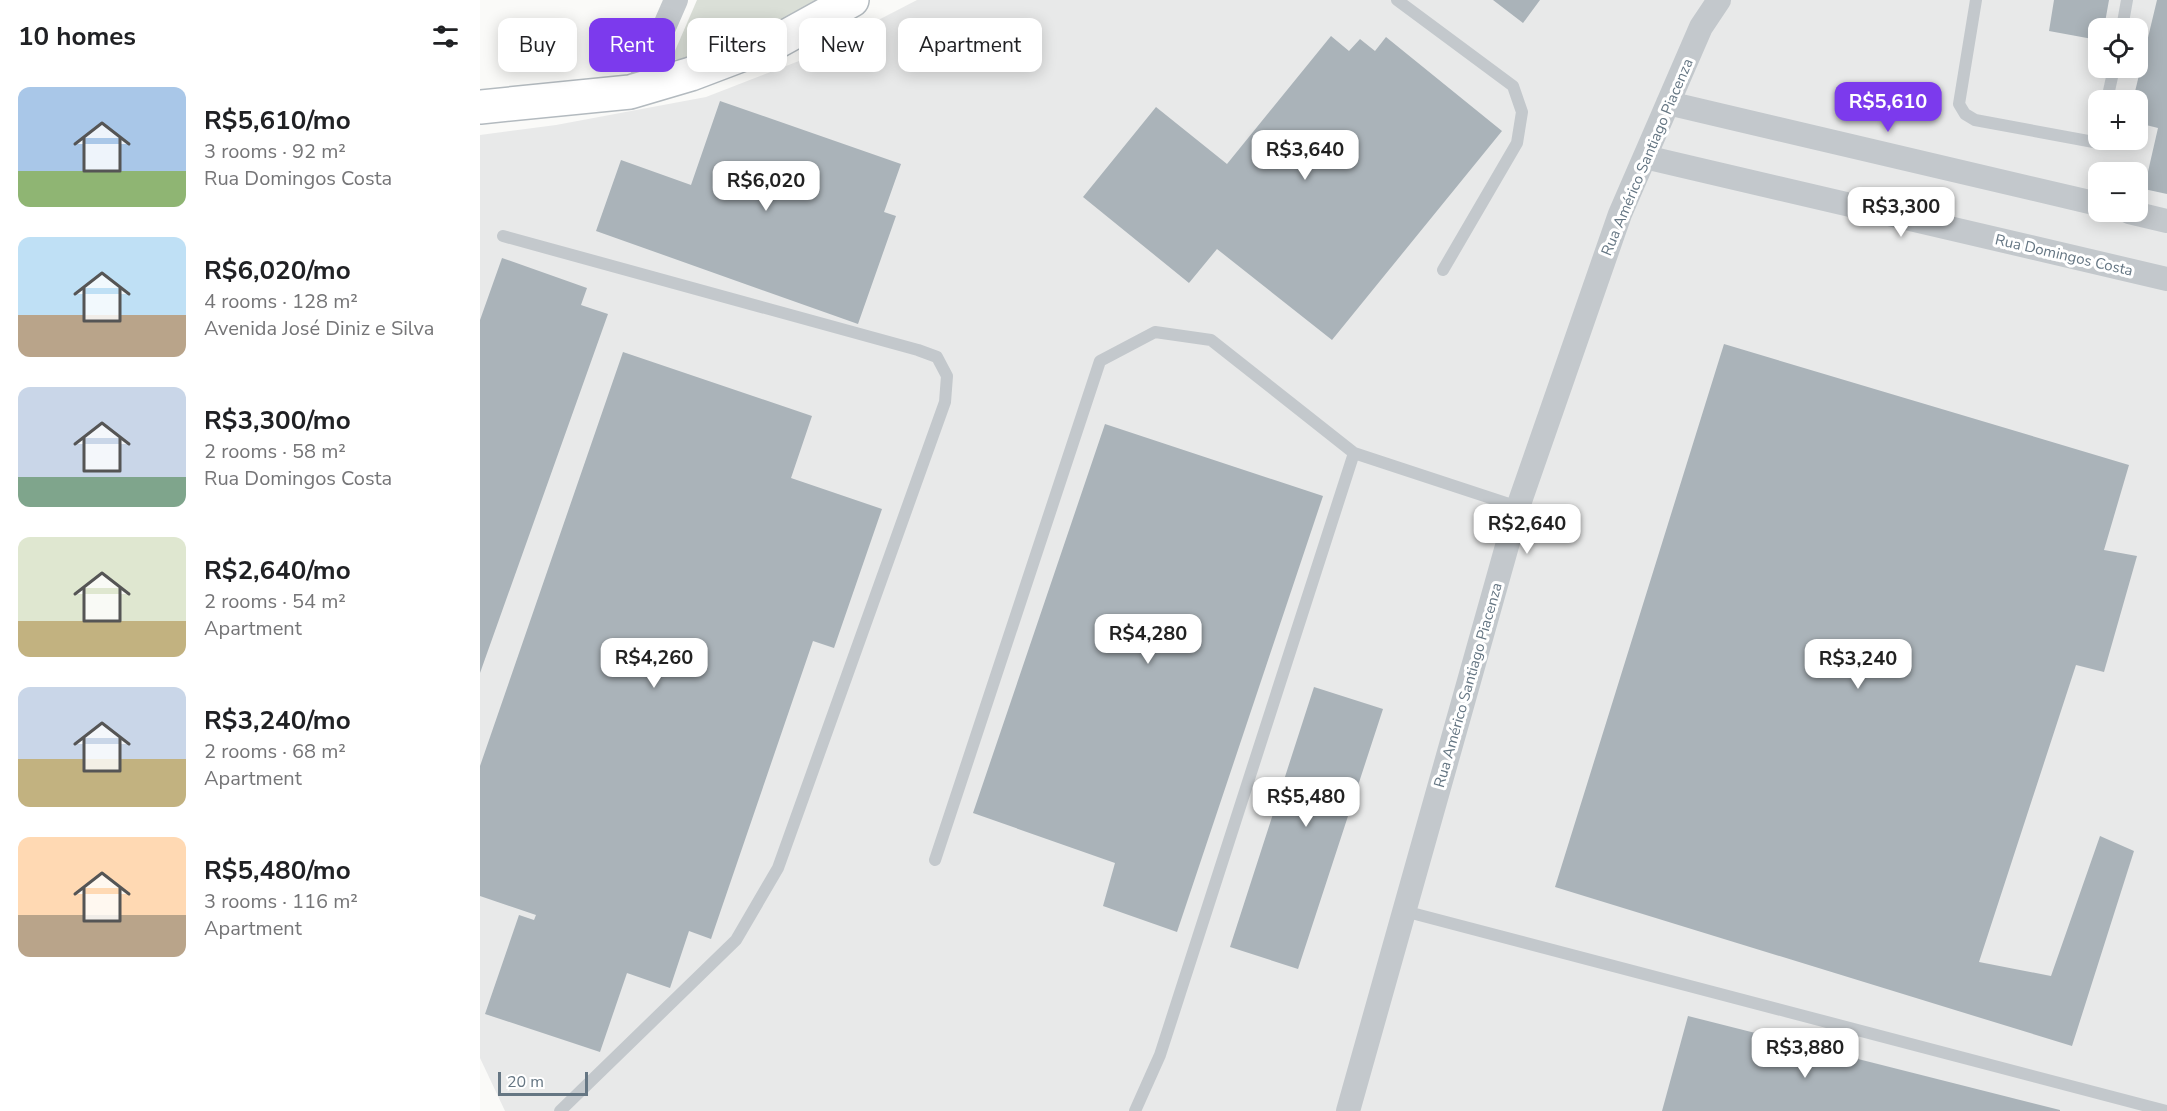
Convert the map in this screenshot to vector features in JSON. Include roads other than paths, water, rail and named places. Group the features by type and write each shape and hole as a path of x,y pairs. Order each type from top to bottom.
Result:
{"street":[{"path":"630,92 642,78 676,0"},
{"path":"480,107 630,92 691,74 778,41 852,0"},
{"name":"Rua Américo Santiago Piacenza","path":"1348,1111 1518,507 1620,214 1701,27 1719,0"},
{"path":"1668,103 2088,202"},
{"name":"Rua Domingos Costa","path":"1645,157 2167,279"},
{"path":"2148,216 2167,220"}],"lane":[{"path":"1397,0 1514,86 1522,112 1517,143 1443,270"},
{"path":"1976,0 1959,104 1965,114 1975,120 2088,141"},
{"path":"2124,18 2127,0"},
{"path":"503,236 918,350 937,357 947,376 945,402 778,867 736,940 560,1111"},
{"path":"935,860 1100,361 1155,332 1211,340 1354,453 1518,507"},
{"path":"1135,1111 1160,1055 1354,453"},
{"path":"1404,911 2166,1111"}]}
